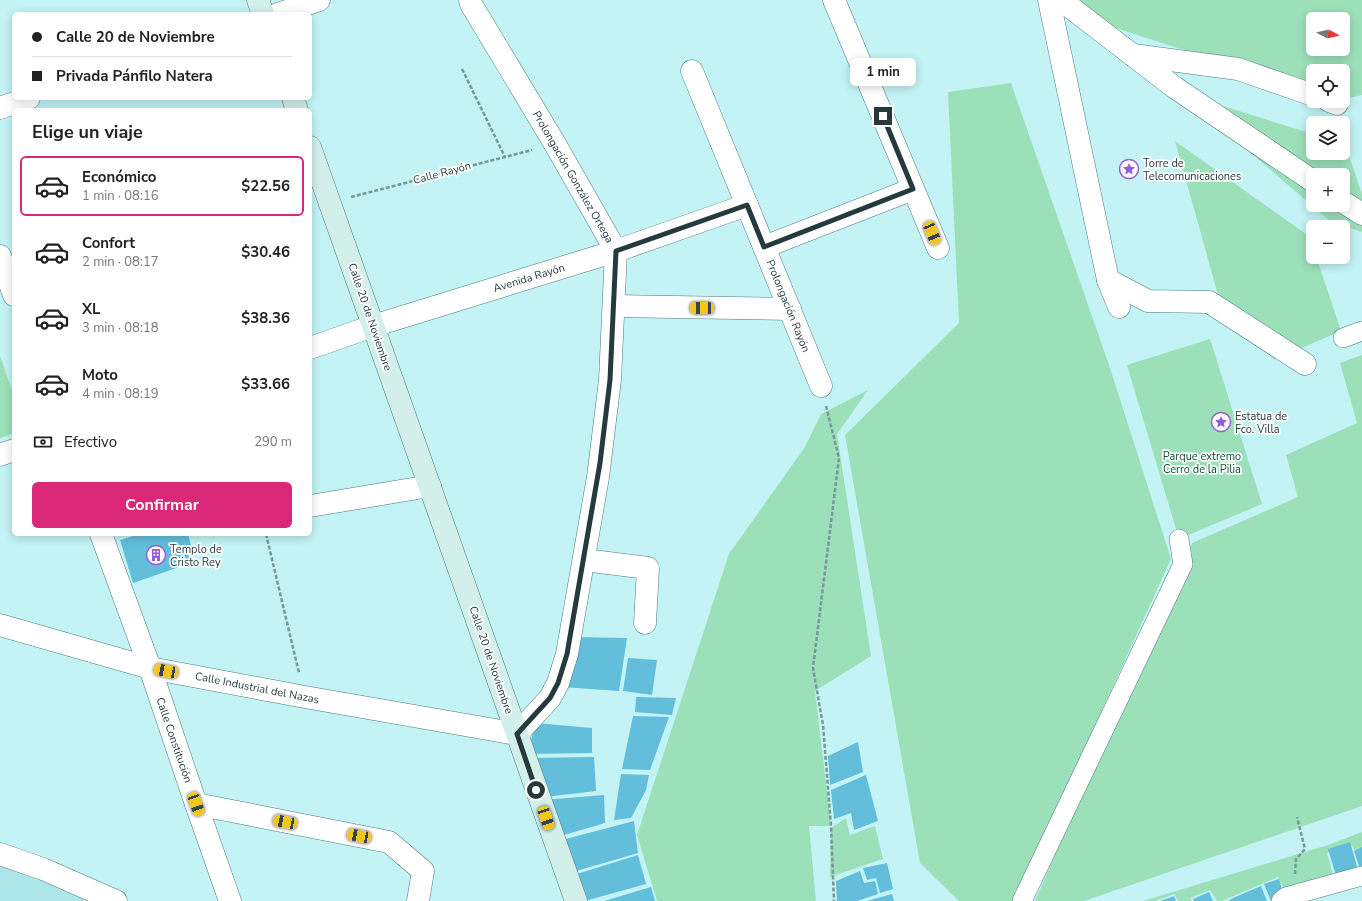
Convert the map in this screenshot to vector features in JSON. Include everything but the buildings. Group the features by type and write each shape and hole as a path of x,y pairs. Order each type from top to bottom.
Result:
{"main road":[{"path":"258,0 262,12"},
{"name":"Calle 20 de Noviembre","path":"312,153 576,901"}],"street":[{"path":"284,12 319,0"},
{"name":"Prolongación González Ortega","path":"470,0 556,144 616,251 610,380 598,477 567,654 558,683 550,698 517,734"},
{"path":"834,0 938,248"},
{"path":"1049,0 1108,280 1119,307"},
{"path":"1061,0 1174,87 1306,176"},
{"path":"1132,55 1238,69 1306,93"},
{"name":"Prolongación Rayón","path":"692,71 821,386"},
{"path":"0,108 23,100"},
{"path":"764,247 913,189"},
{"name":"Avenida Rayón","path":"312,347 373,326 616,251 747,205"},
{"path":"1350,206 1362,214"},
{"path":"0,256 12,289"},
{"path":"1108,280 1148,301 1209,302 1305,364"},
{"path":"614,306 790,310"},
{"path":"1343,338 1362,331"},
{"path":"0,455 12,451"},
{"path":"312,506 430,486"},
{"name":"Calle Constitución","path":"101,536 150,668 230,901"},
{"path":"1022,901 1183,564 1179,538"},
{"path":"584,560 648,568 645,623"},
{"name":"Calle Industrial del Nazas","path":"0,625 150,668 517,734"},
{"path":"196,804 389,842 423,871 418,901"},
{"path":"0,854 43,869 116,901"},
{"path":"1282,901 1286,897 1362,876"}],"path":[{"path":"462,69 505,157"},
{"name":"Calle Rayón","path":"330,203 556,144"},
{"path":"821,386 839,458 813,668 823,725 831,826 834,901"},
{"path":"266,536 305,697"},
{"path":"1297,817 1305,849 1296,859 1295,875 1305,892"}],"shaded area":[{"path":"0,862 92,901 0,901"}],"green space":[{"path":"1067,0 1362,0 1362,95 1350,98 1350,64 1306,64 1306,90 1070,13"},
{"path":"1011,83 1110,368 1171,559 1015,901 959,901 920,863 845,435 959,323 948,92"},
{"path":"1181,93 1306,132 1306,160 1350,160 1350,159 1362,194 1362,232 1350,228 1350,220 1329,220 1319,212 1350,212 1350,168 1306,168 1306,200"},
{"path":"1175,141 1306,234 1306,264 1319,264 1341,331 1274,360 1222,309"},
{"name":"Parque extremo Cerro de la Pilia","path":"1210,339 1262,504 1179,539 1127,365"},
{"path":"1362,355 1362,806 1084,901 1035,901 1192,543 1298,497 1286,455 1357,423 1340,363"},
{"path":"0,356 12,390 12,434 0,438"},
{"path":"868,390 837,434 871,656 815,691 831,826 809,826 816,901 657,901 637,835 729,554 805,447 821,414"},
{"path":"846,818 850,835 875,826 883,859 830,877 831,828"},
{"path":"1362,832 1362,851 1357,853 1351,845 1327,853 1336,885 1289,899 1278,877 1222,901 1217,901 1210,890 1190,898 1192,901 1178,901 1175,894 1155,901 1143,901 1328,845"}],"place":[{"name":"Torre de Telecomunicaciones","path":"1129,169"},
{"name":"Estatua de Fco. Villa","path":"1221,422"},
{"name":"Templo de Cristo Rey","path":"156,555"}],"route":[{"path":"536,790 517,734 550,698 558,683 567,654 600,463 610,380 616,251 747,205 764,247 913,189 883,116"}]}
